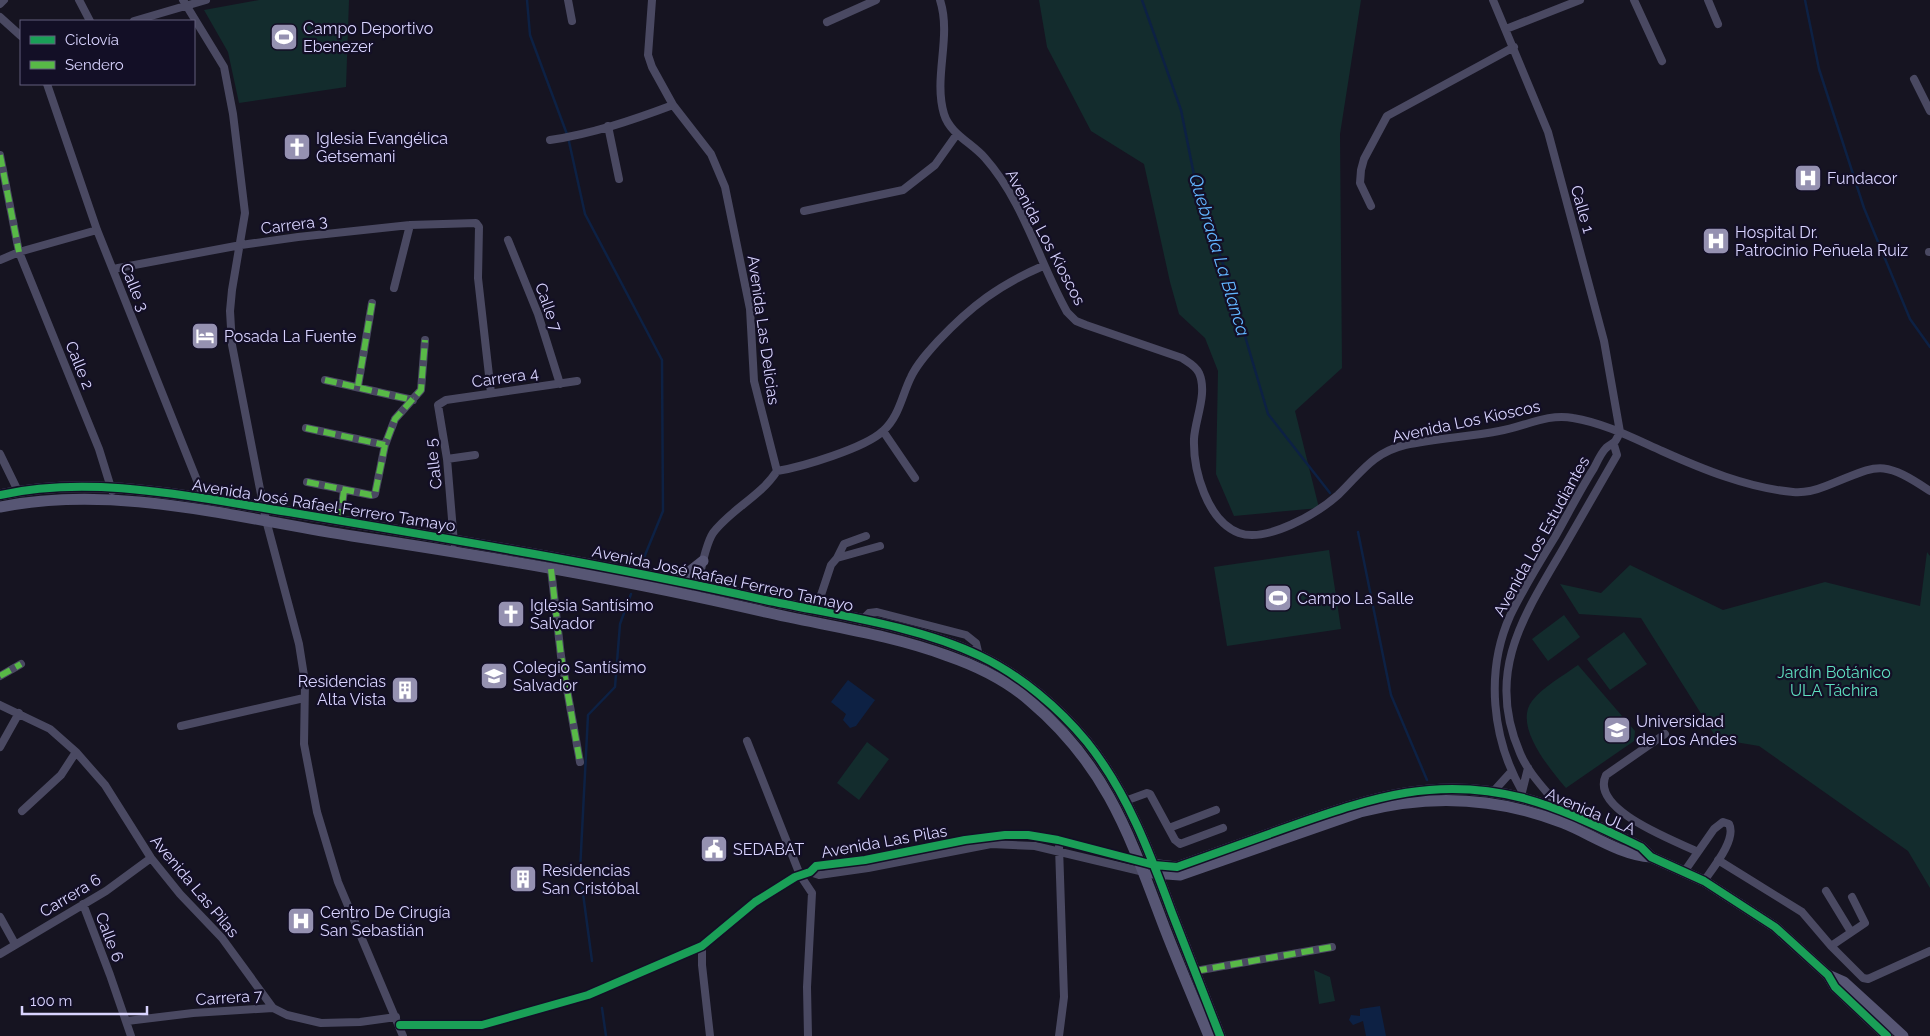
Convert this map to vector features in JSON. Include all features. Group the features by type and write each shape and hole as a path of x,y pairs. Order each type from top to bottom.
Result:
{"street":[{"path":"0,4 4,0"},
{"path":"79,0 89,20"},
{"path":"137,20 185,2 206,0"},
{"path":"568,0 572,21"},
{"name":"Avenida Las Delicias","path":"652,0 648,54 660,84 673,105 711,154 725,187 750,310 754,381 777,471"},
{"path":"827,22 876,0"},
{"name":"Avenida Los Kioscos","path":"940,0 945,20 941,101 947,122 984,156 1003,180 1034,241 1043,266 1067,312 1076,321 1159,349 1194,365 1200,374 1201,384 1194,438 1203,489 1217,514 1238,532 1254,536 1290,525 1330,500 1358,472 1384,452 1441,438 1502,431 1556,417 1591,422 1620,432 1710,472 1795,493 1821,488 1860,471 1876,467 1909,477 1930,491"},
{"name":"Calle 1","path":"1493,0 1548,132 1586,268 1604,341 1620,432"},
{"path":"1506,29 1580,0"},
{"path":"1634,0 1662,61"},
{"path":"1708,0 1718,24"},
{"path":"185,2 224,67 233,114 244,205 241,245 230,311 232,345 266,520 299,644 305,682 304,744 320,828 338,882 374,972 398,1021 403,1036"},
{"path":"0,17 20,35"},
{"path":"1371,206 1360,183 1361,170 1364,159 1387,116 1514,47"},
{"path":"1914,79 1930,111"},
{"name":"Calle 3","path":"47,85 97,230 204,498"},
{"path":"550,140 608,126 673,105"},
{"path":"608,126 619,178"},
{"path":"804,211 903,190 935,165 958,134"},
{"name":"Calle 2","path":"0,155 19,252 99,449 112,488 112,500"},
{"name":"Carrera 3","path":"113,270 241,245 410,225 472,222 479,227 478,278 491,394"},
{"path":"394,288 410,225"},
{"path":"0,260 19,252 97,230"},
{"name":"Calle 7","path":"508,240 538,314 560,384"},
{"path":"697,590 703,561 712,534 727,518 768,485 777,471 796,468 856,446 883,431 897,412 911,376 927,353 957,321 992,292 1014,278 1043,266"},
{"path":"358,386 372,303"},
{"path":"307,482 372,496 375,494 385,445 398,413 413,400 420,390 425,340"},
{"path":"325,380 413,400"},
{"name":"Carrera 4","path":"438,405 446,400 577,381"},
{"name":"Calle 5","path":"438,405 447,459 454,545"},
{"path":"306,428 385,445"},
{"path":"883,431 915,478"},
{"name":"Avenida Los Estudiantes","path":"1563,812 1528,768 1520,753 1508,712 1506,688 1511,651 1525,613 1617,455 1614,445 1620,432"},
{"name":"Avenida Los Estudiantes","path":"1521,799 1511,772 1496,715 1495,682 1497,657 1510,617 1533,574 1606,448 1614,445"},
{"path":"0,454 18,491"},
{"path":"447,459 475,456"},
{"name":"Avenida José Rafael Ferrero Tamayo","path":"0,495 18,491 68,487 112,488 204,498 340,521 454,545 551,569 697,590 816,610 912,632 979,656 1027,685 1060,714 1085,740 1125,801 1156,870 1220,1036"},
{"path":"340,521 344,490"},
{"name":"Avenida José Rafael Ferrero Tamayo","path":"0,507 53,499 140,502 454,545 679,580 697,590 926,648 966,663 1015,689 1060,729 1092,766 1112,802 1142,867 1209,1036"},
{"path":"816,610 831,565 844,544 866,536"},
{"path":"837,558 880,546"},
{"path":"679,580 703,561"},
{"path":"551,569 562,662 580,762"},
{"path":"0,676 21,664"},
{"path":"181,726 304,698"},
{"name":"Avenida Las Pilas","path":"0,705 50,729 76,752 105,786 152,858 180,894 222,938 273,1008 287,1015 321,1023 398,1021 482,1025 588,995 702,946 755,902 800,875 810,872 816,866 866,860 981,837 1028,835 1059,840 1142,867"},
{"path":"0,747 20,713"},
{"path":"1666,734 1606,775 1603,780 1604,788 1608,796 1630,819 1698,852"},
{"path":"747,741 800,875 812,893 807,987 808,1036"},
{"path":"22,811 61,775 76,752"},
{"path":"1521,799 1528,768"},
{"path":"1492,793 1511,772"},
{"name":"Avenida ULA","path":"1156,870 1177,867 1345,806 1396,793 1421,789 1467,789 1521,799 1563,812 1641,847 1651,857 1704,881 1775,928 1828,975 1844,982 1903,1036"},
{"path":"1125,801 1147,793 1150,794 1180,844 1223,828"},
{"name":"Avenida ULA","path":"1142,867 1180,876 1360,812 1402,802 1463,800 1521,799 1575,828 1635,856 1651,857"},
{"path":"1169,828 1216,810"},
{"path":"1684,872 1719,824 1729,824 1732,831 1730,839 1704,881"},
{"path":"1059,840 1064,997 1059,1036"},
{"name":"Avenida Las Pilas","path":"810,872 819,875 868,868 992,844 1035,846 1142,867"},
{"name":"Carrera 6","path":"0,954 83,904 152,858"},
{"path":"1718,860 1802,912 1860,976 1868,979 1930,951"},
{"path":"1826,891 1851,932"},
{"path":"1831,946 1866,920 1852,897"},
{"name":"Calle 6","path":"83,904 131,1036"},
{"path":"0,917 15,944"},
{"path":"702,946 702,965 710,1036"},
{"path":"1195,971 1332,947"},
{"name":"Avenida ULA","path":"1828,975 1835,987 1887,1036"},
{"name":"Carrera 7","path":"127,1021 193,1013 273,1008"}],"green space":[{"name":"Campo Deportivo Ebenezer","path":"259,0 349,0 346,87 239,103 228,52 204,10"},
{"path":"1039,0 1361,0 1340,134 1342,368 1295,411 1319,508 1234,516 1216,474 1218,371 1205,338 1179,314 1144,164 1091,131 1047,47"},
{"name":"Campo La Salle","path":"1329,550 1341,629 1227,646 1214,567"},
{"name":"Jardín Botánico ULA Táchira","path":"1927,552 1930,556 1930,888 1908,851 1759,746 1717,739 1641,618 1579,614 1560,584 1601,593 1630,565 1723,610 1825,582 1920,606"},
{"path":"1564,615 1580,637 1548,661 1532,639"},
{"path":"1624,632 1647,664 1610,690 1587,659"},
{"path":"1578,665 1635,731 1634,741 1566,788 1536,747 1530,735 1527,711 1532,701 1542,691"},
{"path":"867,742 889,759 859,800 837,783"},
{"path":"1314,970 1330,977 1335,1001 1319,1004"}],"water":[{"path":"848,680 875,700 856,726 850,728 843,720 846,714 831,702"},
{"path":"1380,1006 1386,1036 1366,1036 1363,1021 1353,1025 1349,1020 1351,1015 1360,1016 1360,1009"}],"waterway":[{"path":"527,0 530,35 568,137 585,214 662,360 663,511 641,565"},
{"name":"Quebrada La Blanca","path":"1142,0 1181,110 1197,190 1227,275 1268,414 1330,493"},
{"path":"1805,0 1819,69 1864,208 1910,319 1930,347"},
{"name":"Quebrada La Blanca","path":"1358,532 1391,695 1427,780"},
{"path":"592,961 580,871 588,715 615,687 620,624 631,594"},
{"path":"602,1008 606,1036"}],"marked path":[{"path":"0,155 19,252"},
{"path":"358,386 372,303"},
{"path":"307,482 371,495 375,494 385,445 395,419 421,390 425,340"},
{"path":"325,380 413,400"},
{"path":"306,428 385,445"},
{"path":"340,521 344,490"},
{"path":"551,569 561,656 580,762"},
{"path":"0,676 21,664"},
{"path":"1195,971 1332,947"}],"cycle path":[{"path":"0,495 65,487 132,489 390,529 640,574 847,616 929,636 980,656 1010,673 1038,693 1064,717 1087,742 1114,781 1146,846 1220,1036"},
{"path":"400,1025 482,1025 588,995 702,946 755,902 795,877 810,872 816,866 865,860 965,840 1005,835 1028,835 1058,840 1154,865 1177,867 1323,815 1379,798 1434,789 1462,789 1523,798 1553,808 1641,847 1651,857 1704,881 1775,927 1828,975 1835,987 1887,1036"}],"place":[{"name":"Campo Deportivo Ebenezer","path":"284,37"},
{"name":"Iglesia Evangélica Getsemani","path":"297,147"},
{"name":"Fundacor","path":"1808,178"},
{"name":"Hospital Dr. Patrocinio Peñuela Ruiz","path":"1716,241"},
{"name":"Posada La Fuente","path":"205,336"},
{"name":"Campo La Salle","path":"1278,598"},
{"name":"Iglesia Santísimo Salvador","path":"511,614"},
{"name":"Colegio Santísimo Salvador","path":"494,676"},
{"name":"Residencias Alta Vista","path":"405,690"},
{"name":"Universidad de Los Andes","path":"1617,730"},
{"name":"SEDABAT","path":"714,849"},
{"name":"Residencias San Cristóbal","path":"523,879"},
{"name":"Centro De Cirugía San Sebastián","path":"301,921"}]}
